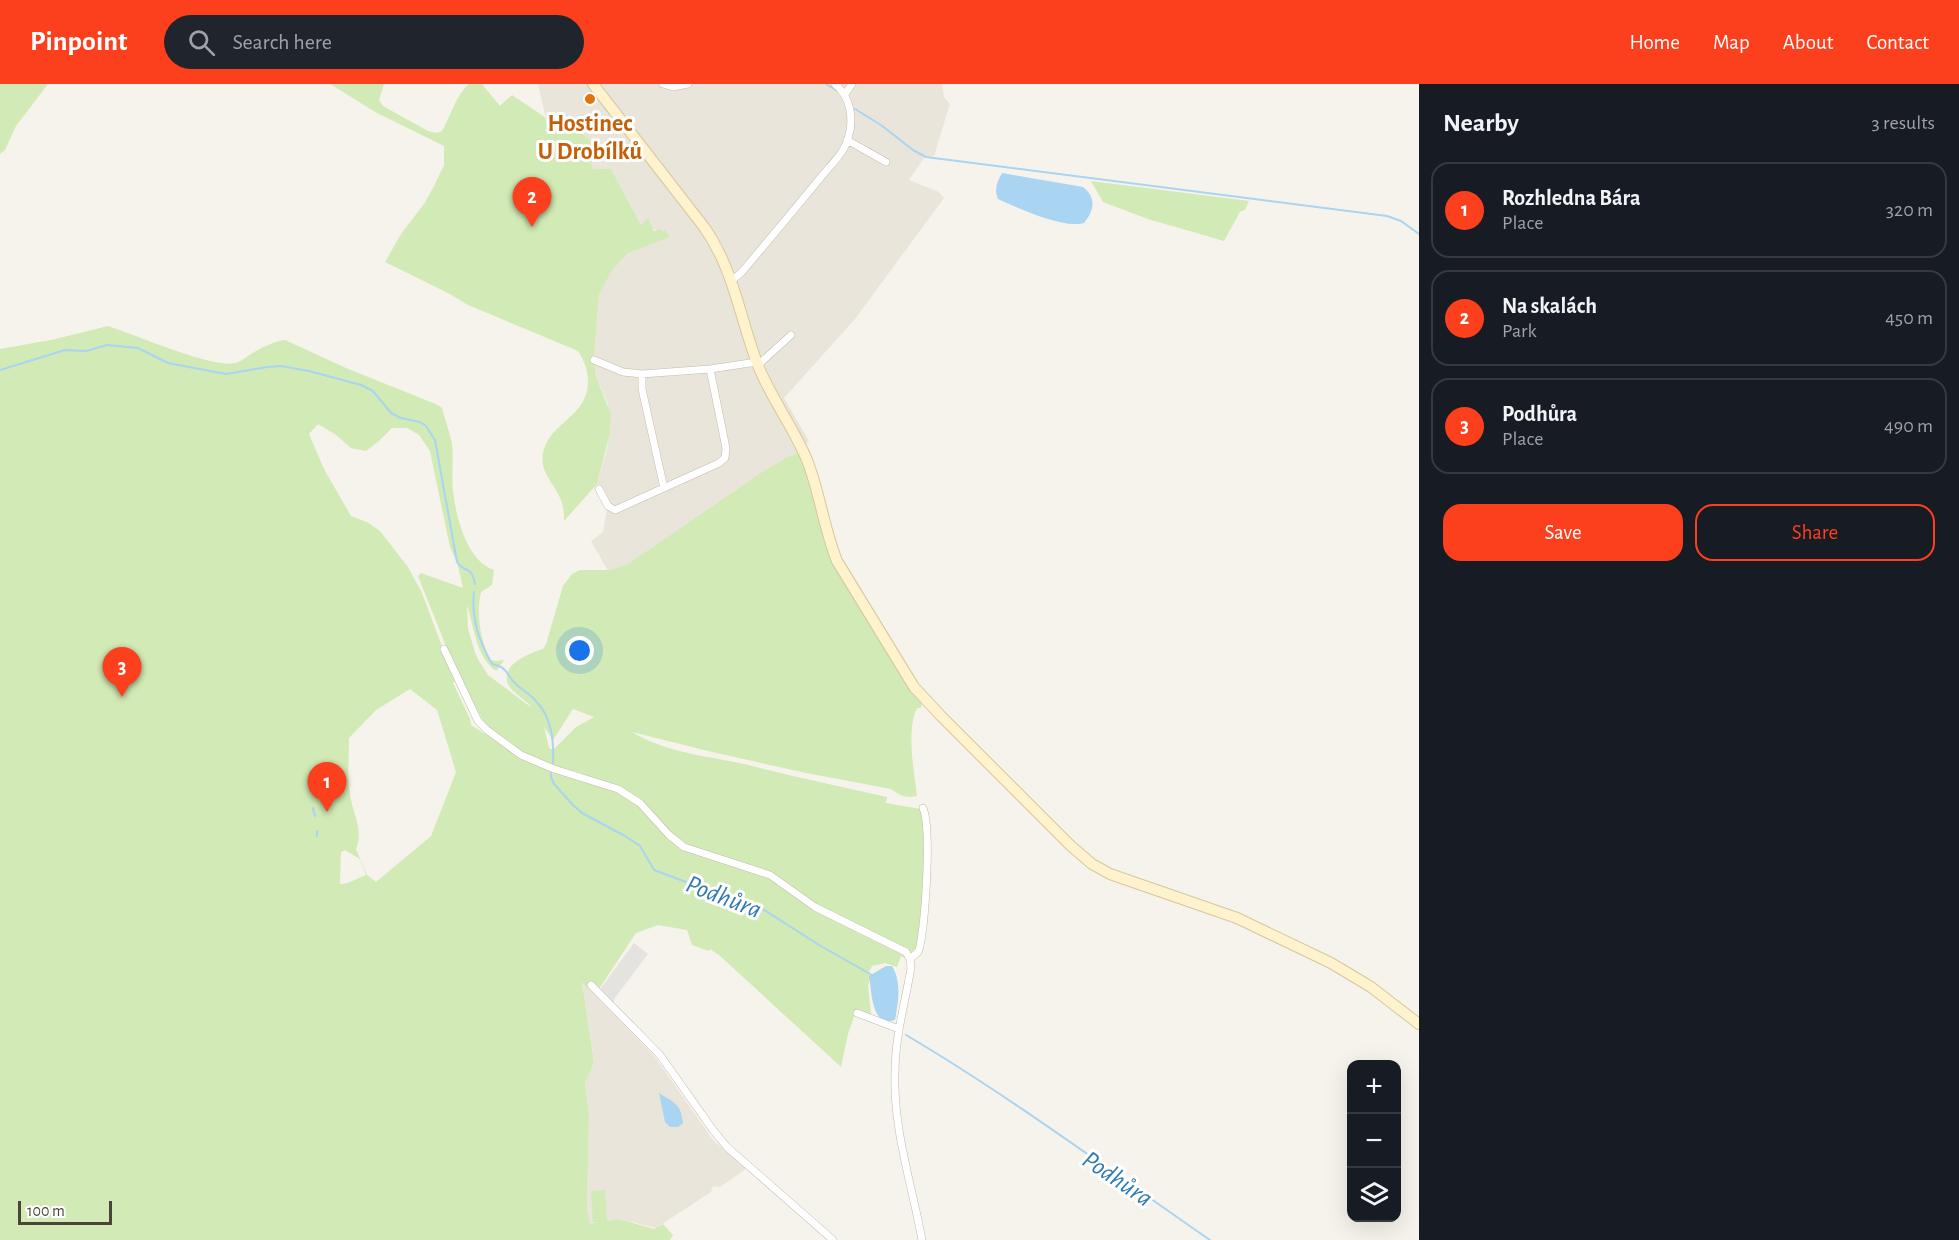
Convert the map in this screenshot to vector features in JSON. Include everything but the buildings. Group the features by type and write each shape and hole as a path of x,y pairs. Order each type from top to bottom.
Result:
{"main road":[{"path":"593,84 710,236 723,260 758,363 807,461 837,561 908,678 949,724 1071,846 1098,868 1123,879 1237,918 1331,963 1371,987 1419,1024"}],"street":[{"path":"663,84 673,87 688,84"},
{"path":"731,281 741,273 808,193 847,140 849,110 845,94 835,84"},
{"path":"845,94 852,84"},
{"path":"847,140 886,162"},
{"path":"594,360 623,372 642,375 758,363 791,335"},
{"path":"599,489 609,508 615,510 719,463 726,456 710,369"},
{"path":"642,375 642,389 664,488"},
{"path":"444,649 478,721 521,755 554,769 618,789 640,803 669,836 684,847 770,875 815,908 906,952 911,968 899,1029 895,1072 897,1117 922,1240"},
{"path":"910,959 918,952 920,946 925,900 926,834 922,808"},
{"path":"591,985 660,1055 727,1147 833,1240"},
{"path":"857,1013 899,1029"}],"shaded area":[{"path":"538,84 942,84 944,97 950,104 934,156 924,158 909,180 939,192 944,198 855,319 784,398 809,441 798,453 776,464 611,576 591,541 603,532 607,508 597,484 611,425 608,404 596,377 594,357 599,295 611,272 628,253 670,237 641,225 611,169 593,169 588,151 563,123 546,119"},
{"path":"634,943 648,954 614,999 614,1009 598,992"},
{"path":"582,981 655,1057 713,1140 746,1169 720,1187 713,1186 711,1192 656,1228 619,1219 590,1224 587,1208 589,1116 585,1083 594,1061"}],"green space":[{"path":"0,84 48,84 16,126 5,150 0,154"},
{"path":"330,84 384,84 379,100 383,106 428,131 436,133 442,131 457,100 469,84 482,84 500,106 512,95 546,118 562,122 564,119 595,145 588,151 593,169 611,169 641,225 648,218 654,231 665,230 670,237 628,253 611,272 599,295 594,357 596,377 611,414 610,433 597,484 564,521 560,497 546,473 542,460 545,446 552,434 577,410 586,396 588,380 582,358 578,351 468,305 385,262 434,186 444,165 444,146 377,113"},
{"path":"1091,181 1249,201 1245,210 1240,212 1224,241 1148,219 1103,202"},
{"path":"108,326 173,350 224,363 241,361 268,345 285,340 442,408 452,444 453,491 460,525 464,537 477,558 494,570 492,585 481,592 480,627 491,660 504,660 496,671 484,658 467,605 468,628 475,653 488,675 532,708 508,684 508,671 518,660 543,649 563,586 572,574 580,570 611,570 628,564 764,471 798,453 803,456 828,538 922,702 921,708 917,708 914,717 911,739 917,796 906,797 891,789 806,773 632,732 662,746 692,754 887,797 886,803 921,809 924,860 918,946 905,958 901,956 897,967 885,963 872,966 868,974 871,976 868,986 871,1014 856,1011 841,1067 719,955 710,949 709,951 692,945 687,930 658,925 636,933 595,995 582,982 594,1062 585,1083 589,1116 587,1208 590,1224 599,1222 593,1222 591,1191 605,1190 607,1221 619,1219 654,1229 663,1224 673,1235 670,1240 0,1240 0,349 51,340","holes":["318,424 351,448 366,451 392,428 407,428 419,435 430,451 450,547 457,562 463,588 421,573 418,576 456,671 485,724 533,760 582,773 580,779 525,760 471,725 453,683 455,681 422,593 408,567 380,531 367,522 351,516 324,469 309,434","410,689 437,710 456,772 431,836 376,882 367,875 356,849 359,835 348,774 349,738 376,710","573,709 594,717 576,727 553,750 549,748 544,727 553,740","345,850 360,859 366,875 340,884 341,852"]}],"water":[{"path":"1002,173 1083,187 1092,200 1090,214 1084,223 1065,223 1041,217 998,199 996,192"},
{"path":"886,966 892,966 895,972 898,993 895,1020 887,1021 881,1019 874,1007 869,976"},
{"path":"659,1093 673,1102 681,1111 683,1123 678,1127 670,1127 665,1122"}],"waterway":[{"path":"826,84 839,92"},
{"path":"855,109 926,157 1387,216 1401,221 1419,234"},
{"name":"Podhůra","path":"0,370 65,350 86,351 107,345 138,348 168,363 226,374 281,366 361,385 373,391 391,413 426,426 435,440 457,562 470,571 475,584"},
{"name":"Podhůra","path":"474,592 475,621 483,647 492,664 505,670 513,681 541,707 552,738 553,763"},
{"name":"Podhůra","path":"551,772 554,784 573,805 582,813 640,846 654,870 694,885 719,890 758,906 872,975"},
{"path":"313,808 315,816"},
{"path":"317,831 317,836"},
{"name":"Podhůra","path":"906,1035 1022,1109 1210,1240"}],"place":[{"name":"Hostinec U Drobílků","path":"590,99"},
{"name":"Na skalách","path":"532,227"},
{"name":"Podhůra","path":"122,697"},
{"name":"Rozhledna Bára","path":"327,812"}]}
